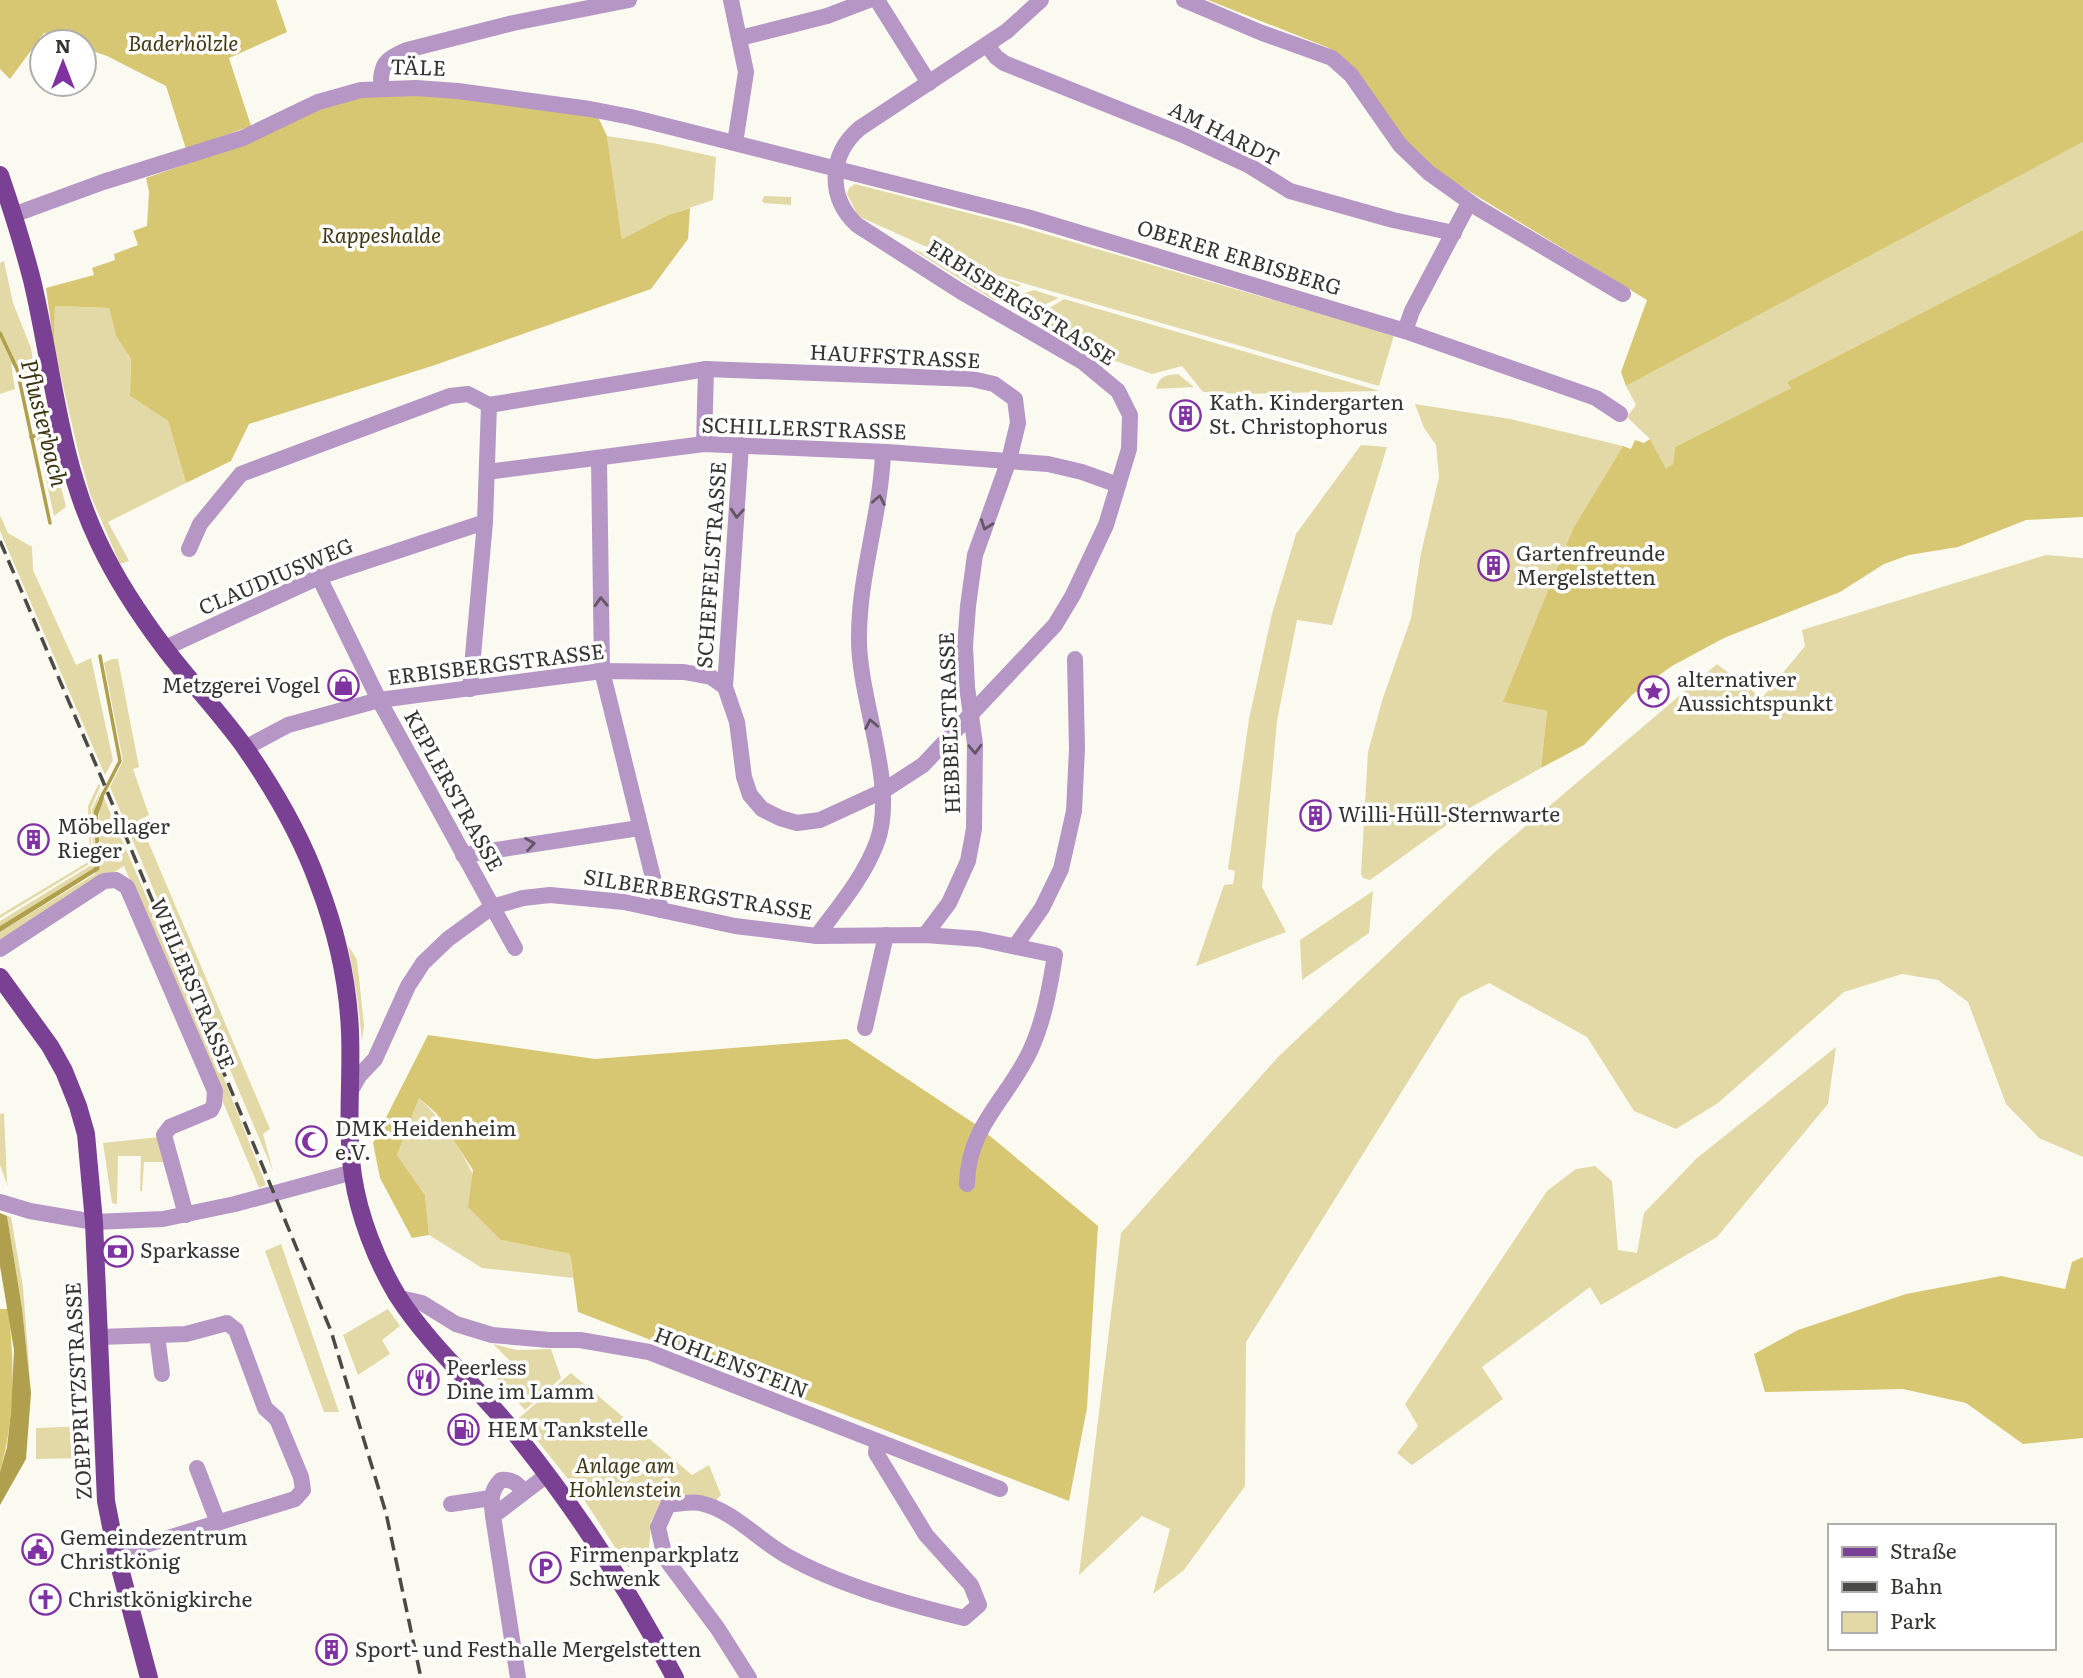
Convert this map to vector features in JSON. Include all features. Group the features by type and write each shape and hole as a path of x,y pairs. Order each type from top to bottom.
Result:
{"main road":[{"path":"0,175 32,281 67,450 92,526 125,590 165,648 245,748 275,794 318,883 344,973 350,1029 353,1172 359,1205 372,1241 434,1340 519,1438 573,1508 639,1612 672,1675"},
{"name":"ZOEPPRITZSTRASSE","path":"0,976 50,1046 74,1093 86,1134 94,1222 106,1502 116,1554 149,1678"}],"street":[{"path":"381,88 380,74 385,63 407,50 513,23 629,0"},
{"path":"731,0 746,72 734,143"},
{"path":"740,38 827,16 869,0"},
{"path":"877,0 929,83"},
{"path":"836,169 843,148 853,135 987,45 1019,22 1041,0"},
{"path":"1184,0 1262,33 1332,58 1351,75 1393,137 1408,154 1469,202 1623,294"},
{"name":"AM HARDT","path":"987,45 996,57 1004,62 1183,135 1248,165 1290,191 1356,211 1454,233"},
{"name":"TÄLE","path":"13,215 103,182 243,138 333,97 381,88 458,90 577,107 631,117 836,169"},
{"name":"OBERER ERBISBERG","path":"836,169 1027,217 1405,331 1596,398 1620,414"},
{"name":"ERBISBERGSTRASSE","path":"245,748 288,725 379,700 602,671 684,672 711,677 725,687 737,722 744,777 750,795 762,809 797,823 820,820 883,791 923,765 1055,625 1083,578 1107,525 1129,449 1130,415 1118,391 1083,362 960,291 858,225 844,211 836,193 836,169"},
{"path":"1405,331 1412,311 1469,202"},
{"path":"704,444 706,369"},
{"name":"HAUFFSTRASSE","path":"489,405 706,369 972,379 994,384 1016,399 1018,423 1009,460"},
{"path":"189,549 200,524 241,474 450,396 468,394 489,405 485,522 470,689"},
{"name":"SCHILLERSTRASSE","path":"487,472 704,444 1009,460 1082,472 1118,485"},
{"name":"SCHEFFELSTRASSE","path":"725,687 741,445"},
{"path":"817,936 858,880 877,842 883,818 883,791 859,638 863,583 882,486 883,452"},
{"path":"599,458 602,671 661,910"},
{"name":"HEBBELSTRASSE","path":"925,935 949,903 968,861 974,829 972,714 967,687 965,646 975,555 1009,460"},
{"name":"CLAUDIUSWEG","path":"165,648 319,577 485,522"},
{"name":"KEPLERSTRASSE","path":"319,577 379,700 515,948"},
{"path":"1016,945 1042,908 1061,869 1074,811 1077,748 1075,659"},
{"path":"463,855 639,828"},
{"name":"WEILERSTRASSE","path":"0,950 104,881 116,880 127,887 215,1091 211,1110 170,1127 164,1135 186,1215"},
{"name":"SILBERBERGSTRASSE","path":"350,1092 359,1076 375,1059 408,986 423,963 448,939 492,907 523,898 550,895 624,902 734,926 817,936 925,935 979,939 1055,955 1050,990 1031,1050 983,1124 972,1150 967,1184"},
{"path":"864,1028 886,935"},
{"path":"6,1204 94,1222 163,1219 353,1172"},
{"name":"HOHLENSTEIN","path":"407,1300 439,1313 456,1324 492,1335 580,1340 649,1352 1000,1489"},
{"path":"99,1337 186,1334 228,1323 236,1330 265,1408 277,1419 301,1478 303,1490 295,1499 116,1554"},
{"path":"157,1335 162,1374"},
{"path":"749,1678 718,1629 664,1558 658,1527 668,1505 699,1502 727,1515 787,1556 855,1586 919,1607 964,1618 979,1605 971,1585 926,1535 876,1453 877,1443"},
{"path":"197,1468 218,1523"},
{"path":"493,1516 547,1475"},
{"path":"518,1678 491,1498 493,1488 501,1480 510,1479 524,1492"},
{"path":"451,1504 491,1498"}],"green space":[{"name":"Baderhölzle","path":"0,0 276,0 287,32 229,58 251,126 186,149 166,86 98,53 98,28 28,28 28,55 10,79 0,69"},
{"path":"1208,0 2083,0 2083,142 1626,386 1621,372 1647,300 1431,168 1401,141 1341,57 1329,48"},
{"name":"Rappeshalde","path":"394,94 470,98 598,117 607,136 622,239 668,215 690,208 688,239 651,289 435,365 249,424 231,461 186,483 168,421 130,396 131,359 116,336 109,308 55,306 54,346 46,288 94,275 92,268 115,260 114,254 138,245 133,231 147,226 149,192 146,178 227,150 325,107 354,98"},
{"path":"607,136 716,157 713,200 668,215 622,239"},
{"path":"2083,142 2083,230 1787,382 1791,388 1675,447 1673,464 1666,470 1650,439 1627,417 1636,405 1626,386"},
{"path":"855,184 1011,224 1394,335 1379,386 978,270 858,216 847,194 849,188"},
{"path":"764,196 791,197 791,205 764,203"},
{"path":"2083,230 2083,517 2026,520 1958,547 1909,555 1884,564 1840,592 1724,638 1672,666 1633,694 1584,745 1541,768 1547,711 1503,702 1573,529 1623,446 1631,449 1635,440 1644,443 1650,439 1666,469 1673,464 1675,447 1791,388 1787,382"},
{"path":"912,249 1021,285 994,300"},
{"path":"4,261 13,303 31,348 40,403 66,507 54,516 23,375 11,364 15,389 0,394 0,263"},
{"path":"1034,290 1059,298 1026,313 1010,298"},
{"path":"1064,299 1380,391 1241,394 1203,392 1182,366 1152,374 1085,350 1035,317"},
{"path":"55,306 109,308 116,336 131,359 130,396 168,421 186,483 108,522 129,561 120,564 90,494 78,451 54,346"},
{"path":"1178,374 1194,387 1156,389 1164,377"},
{"path":"1415,404 1510,419 1623,446 1573,530 1504,702 1547,711 1541,768 1473,806 1370,880 1363,878 1361,874 1368,752 1382,701 1411,618 1421,553 1439,477 1436,445 1424,428"},
{"path":"1361,445 1387,447 1332,625 1297,620 1277,721 1262,887 1286,932 1196,966 1224,885 1233,884 1235,871 1228,869 1249,719 1272,614 1296,534"},
{"path":"0,515 8,533 32,547 33,570 76,665 91,658 113,760 105,775 0,531"},
{"path":"2046,555 2083,558 2083,1157 2039,1138 2006,1104 1968,1002 1938,980 1902,974 1844,992 1718,1103 1676,1129 1634,1111 1587,1037 1489,983 1460,998 1246,1342 1245,1486 1184,1570 1153,1594 1170,1529 1142,1516 1079,1575 1121,1233 1278,1057 1495,852 1717,664 1762,698 1805,646 1802,630"},
{"path":"118,659 139,767 133,769 149,815 139,820 270,1129 263,1134 273,1171 110,787 123,761 104,663"},
{"path":"99,783 100,787 91,808 91,863 0,918 0,915 90,861 88,806"},
{"path":"101,790 93,817 96,862 94,868 0,926 0,921 93,864 92,809"},
{"path":"104,798 221,1071 266,1185 259,1188 124,866 0,944 0,932 95,874 100,855 100,808"},
{"path":"1373,891 1369,933 1302,980 1300,940"},
{"path":"348,945 357,960 364,1025 362,1041 358,1002"},
{"path":"428,1035 595,1059 847,1039 978,1126 1098,1226 1087,1408 1069,1501 578,1312 570,1254 501,1240 468,1207 473,1170 436,1113 419,1098 397,1155 425,1195 429,1235 412,1238 380,1178 373,1143"},
{"path":"1836,1047 1828,1104 1717,1237 1601,1305 1590,1287 1482,1367 1503,1399 1412,1465 1397,1453 1418,1426 1405,1404 1547,1191 1576,1169 1595,1166 1612,1181 1618,1250 1637,1253 1644,1213 1697,1158"},
{"path":"419,1098 457,1146 477,1182 501,1240 570,1254 573,1278 482,1268 429,1235 425,1195 397,1155"},
{"path":"4,1113 8,1187 0,1165 0,1114"},
{"path":"159,1137 164,1162 144,1162 142,1191 141,1156 118,1156 117,1204 112,1203 103,1143"},
{"path":"7,1216 11,1217 23,1287 31,1393 22,1308"},
{"path":"281,1244 339,1412 324,1412 265,1251"},
{"path":"2083,1257 2083,1438 2023,1444 1966,1403 1903,1389 1765,1392 1754,1354 1798,1330 1906,1294 2001,1276 2065,1289 2072,1262"},
{"path":"0,1309 8,1309 12,1371 9,1431 0,1472"},
{"path":"388,1309 400,1326 382,1340 390,1354 358,1375 343,1335"},
{"path":"493,1344 517,1350 551,1349 561,1378 525,1410 496,1377 511,1362"},
{"name":"Anlage am Hohlenstein","path":"571,1373 692,1475 709,1465 721,1495 714,1502 698,1496 667,1496 651,1521 649,1549 628,1567 581,1495 519,1418"},
{"path":"90,1426 91,1458 36,1459 36,1428"}],"shaded area":[{"path":"102,792 104,798 98,815 99,870 0,932 0,926 94,868 94,811"},
{"path":"0,1213 7,1216 22,1308 31,1393 26,1459 0,1505 0,1472 7,1447 14,1350 0,1266"}],"waterway":[{"name":"Pflusterbach","path":"0,333 17,369 50,523"},
{"path":"31,437 47,431"},
{"name":"Pflusterbach","path":"100,656 120,761 101,798"}],"railway":[{"path":"0,541 102,779 331,1331 386,1513 421,1678"}],"place":[{"name":"Kath. Kindergarten St. Christophorus","path":"1186,415"},
{"name":"Gartenfreunde Mergelstetten","path":"1493,566"},
{"name":"Metzgerei Vogel","path":"343,686"},
{"name":"alternativer Aussichtspunkt","path":"1654,692"},
{"name":"Willi-Hüll-Sternwarte","path":"1315,815"},
{"name":"Möbellager Rieger","path":"34,839"},
{"name":"DMK Heidenheim e.V.","path":"312,1141"},
{"name":"Sparkasse","path":"117,1251"},
{"name":"Peerless Dine im Lamm","path":"423,1380"},
{"name":"HEM Tankstelle","path":"464,1430"},
{"name":"Gemeindezentrum Christkönig","path":"37,1550"},
{"name":"Firmenparkplatz Schwenk","path":"546,1567"},
{"name":"Christkönigkirche","path":"45,1600"},
{"name":"Sport- und Festhalle Mergelstetten","path":"332,1650"}]}
